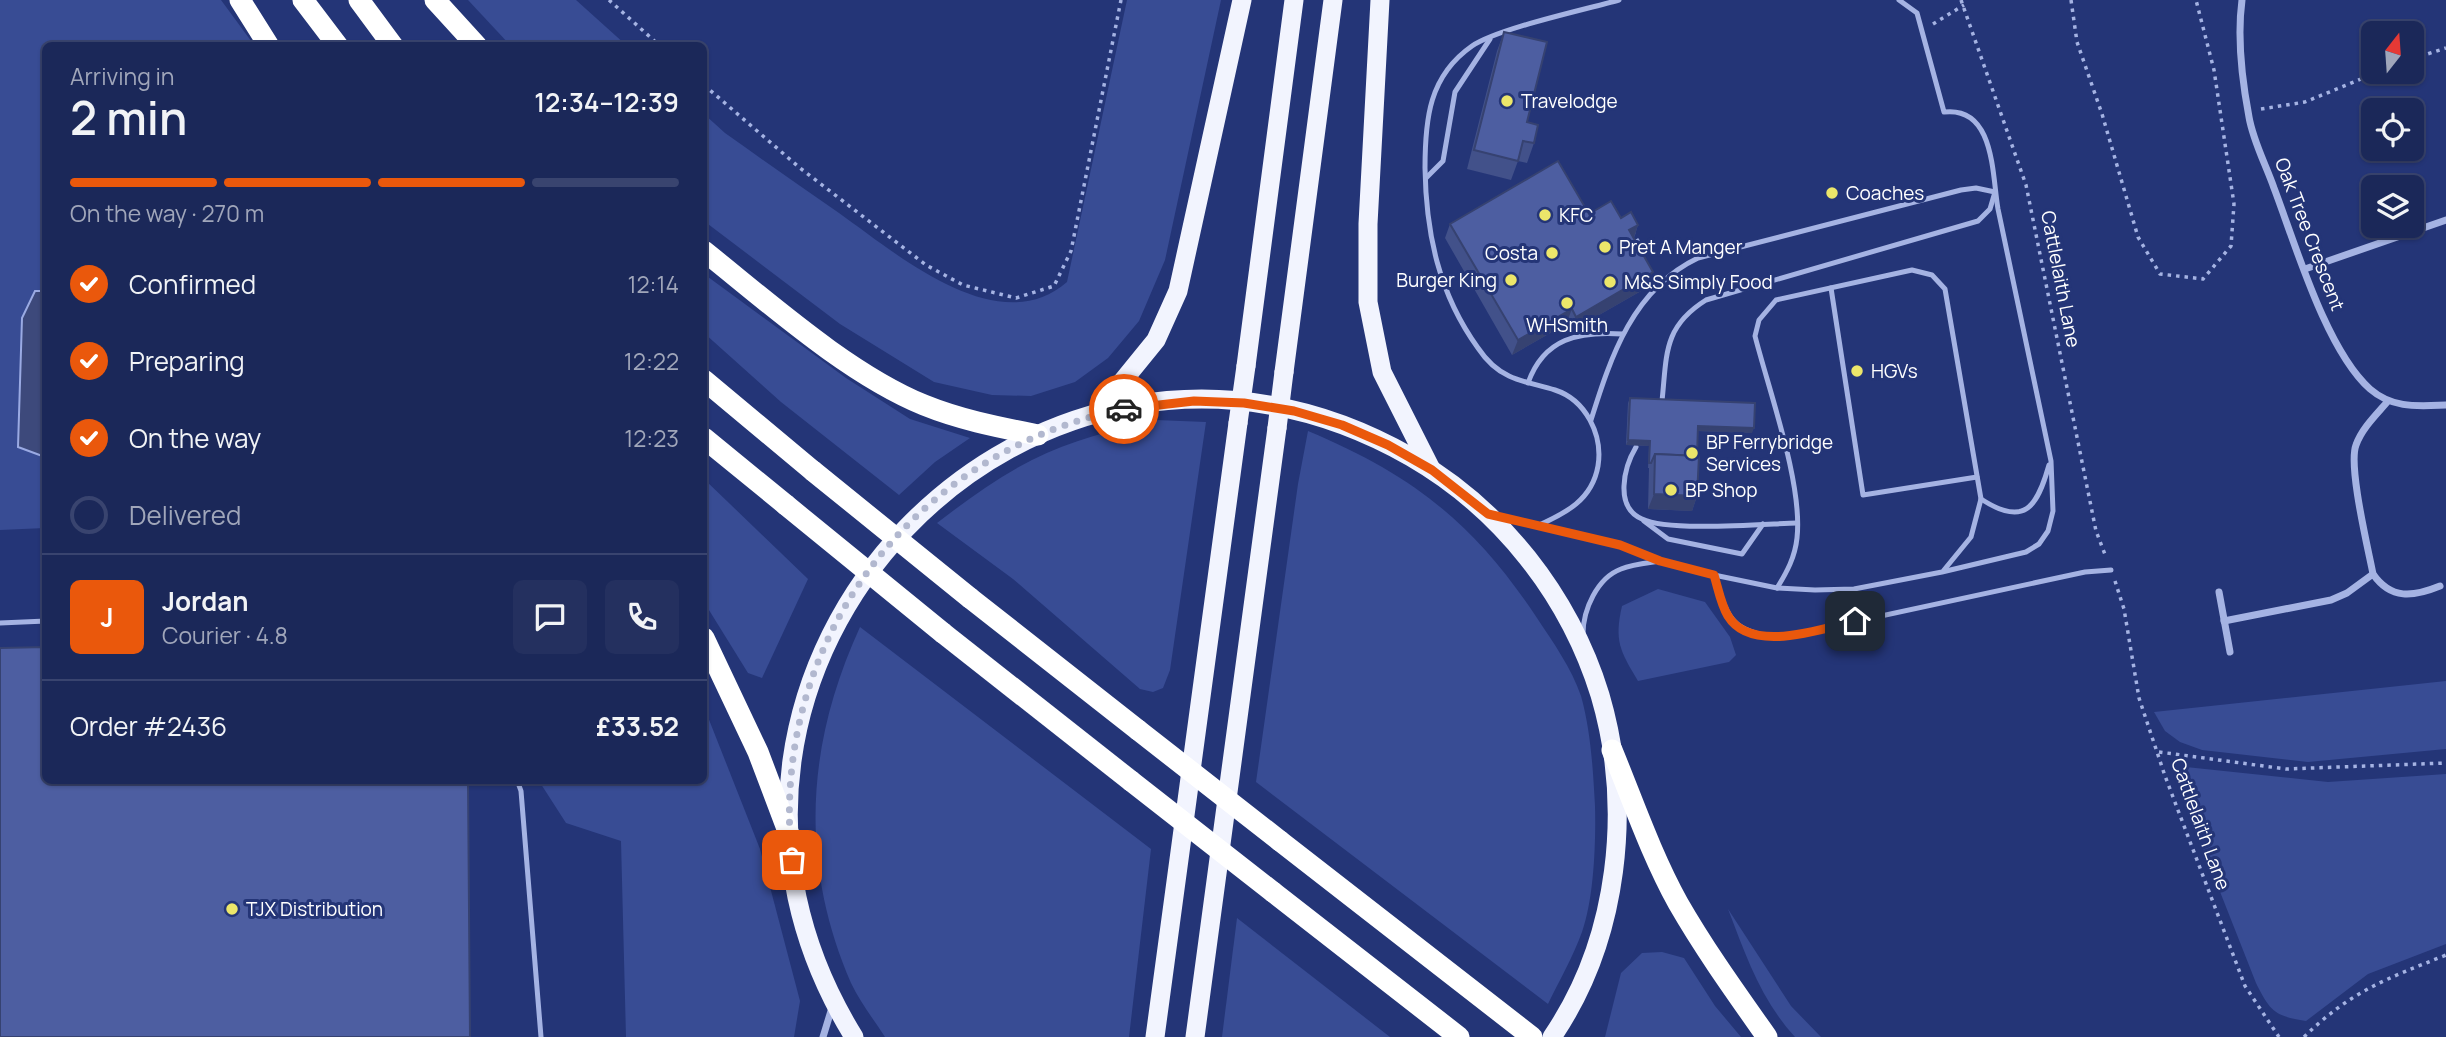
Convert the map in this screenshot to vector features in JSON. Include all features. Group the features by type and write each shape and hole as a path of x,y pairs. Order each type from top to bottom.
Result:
{"highway":[{"path":"240,0 266,42"},
{"path":"303,0 335,42"},
{"path":"359,0 390,42"},
{"path":"435,0 473,42"},
{"path":"1095,415 1156,340 1178,291 1242,0"},
{"path":"1155,1037 1294,0"},
{"path":"1195,1037 1333,0"},
{"path":"1380,0 1368,223 1368,302 1382,372 1432,470"},
{"path":"707,253 844,358 887,386 921,404 966,421 1038,435"},
{"path":"707,383 970,598 1532,1037"},
{"path":"854,1037 834,1001 807,935 794,886 789,834 792,764 800,718 818,661 846,604 879,556 932,501 986,461 1038,435 1095,415 1144,405 1194,401 1244,403 1294,411 1342,425 1388,445 1432,470 1488,514 1546,582 1584,651 1606,716 1617,798 1616,846 1610,894 1598,940 1581,985 1552,1037"},
{"path":"707,440 943,633 1460,1037"},
{"path":"707,644 758,752 789,834"},
{"path":"1612,750 1649,844 1678,901 1715,965 1768,1037"}],"street":[{"name":"Oak Tree Crescent","path":"2242,0 2241,43 2252,128 2305,270 2339,349 2369,388 2388,401"},
{"path":"2305,270 2446,220"},
{"path":"2440,586 2414,596 2394,593 2381,586 2373,574 2355,475 2354,447 2361,433 2388,401 2408,407 2446,405"},
{"path":"2224,621 2331,600 2347,593 2373,574"},
{"path":"2219,592 2230,652"},
{"path":"823,1037 834,1001"}],"lane":[{"path":"1537,526 1570,510 1589,490 1600,456 1598,438 1591,420 1571,398 1558,390 1528,383 1492,366 1478,348 1447,292 1429,234 1425,139 1428,109 1435,88 1460,55 1491,38 1619,0"},
{"path":"1488,514 1620,545 1660,561 1714,575 1777,588 1854,589 2026,552 2039,544 2048,531 2053,511 2051,461 1986,139 1977,123 1963,113 1944,112 1917,13 1899,0"},
{"path":"1426,177 1443,161 1455,92 1491,38"},
{"path":"1591,420 1611,354 1623,334 1663,280 1698,258 1961,190 1976,188 1995,192"},
{"path":"1662,401 1667,349 1672,330 1688,311 1706,300 1978,221 1990,209 1995,192"},
{"path":"1777,588 1790,567 1798,503 1755,335 1759,320 1776,300 1912,270 1932,275 1945,289 1981,499 1971,537 1942,572"},
{"path":"1831,288 1863,495 1977,477"},
{"path":"1528,383 1538,359 1559,343 1592,332 1623,334"},
{"path":"1636,447 1624,476 1625,495 1630,510 1668,539 1742,554 1763,524"},
{"path":"1981,499 2005,512 2026,510 2033,506 2042,491 2051,461"},
{"path":"1641,519 1661,523 1797,523"},
{"path":"1584,651 1583,619 1595,590 1618,569 1660,561"},
{"path":"1714,575 1728,617 1750,633 1779,638 2085,572 2111,570"},
{"path":"0,623 42,621"},
{"path":"519,784 522,792 541,1037"}],"path":[{"path":"609,0 656,42"},
{"path":"707,88 800,168 926,265 963,285 1016,298 1054,286 1071,251 1121,0"},
{"name":"Cattlelaith Lane","path":"1961,0 2026,186 2095,531 2124,609 2139,698 2165,776 2245,986 2279,1037"},
{"path":"2071,0 2077,42 2102,114 2138,237 2160,274 2203,279 2231,246 2234,204 2214,70 2196,0"},
{"path":"1921,29 1954,14 1964,5"},
{"path":"2424,55 2446,48"},
{"path":"2248,110 2305,103 2361,79"},
{"path":"1627,223 1638,241 1630,246 1632,250"},
{"path":"2158,752 2286,769 2446,763"},
{"path":"2304,1037 2325,1016 2370,985 2446,956"}],"shaded area":[{"path":"0,0 221,0 252,42 42,42 42,528 0,530"},
{"path":"468,0 576,0 623,42 507,42"},
{"path":"1127,0 1221,0 1165,260 1139,321 1108,358 1075,382 1031,396 992,395 934,382 840,324 707,223 707,117 725,133 889,250 949,285 980,297 1010,302 1040,298 1067,282"},
{"path":"707,276 846,378 910,419 970,438 935,462 899,495 781,402 707,336"},
{"path":"35,291 42,291 42,456 18,447 22,318"},
{"path":"1156,420 1206,422 1170,670 1163,688 1153,692 1140,689 1013,579 937,523 995,481 1047,453 1093,436"},
{"path":"1308,431 1379,465 1410,484 1465,529 1513,584 1556,646 1577,686 1587,723 1592,765 1595,806 1593,870 1582,932 1548,1004 1256,782 1298,484"},
{"path":"707,482 808,579 762,678 748,673 707,607"},
{"path":"1658,589 1705,602 1730,637 1736,655 1729,662 1638,681 1620,645 1622,606"},
{"path":"860,627 1151,849 1129,1037 885,1037 867,1011 851,983 834,938 823,893 817,848 816,804 828,715"},
{"path":"2446,681 2446,749 2308,762 2202,750 2180,742 2165,731 2154,712"},
{"path":"707,715 760,849 800,1001 794,1037 626,1037 621,841 566,823 541,784 707,784"},
{"path":"2186,767 2328,782 2446,774 2446,944 2368,974 2306,1021 2274,1011 2256,983 2176,780 2180,770"},
{"path":"1728,909 1791,1006 1821,1037 1795,1037 1783,1023 1756,977"},
{"path":"1237,918 1390,1037 1222,1037"},
{"path":"1662,952 1684,958 1715,1006 1741,1037 1605,1037 1621,973 1642,953"}],"building":[{"name":"Travelodge","path":"1504,32 1547,42 1527,122 1538,125 1534,143 1523,141 1518,161 1474,150"},
{"path":"1558,161 1589,214 1611,201 1621,218 1631,212 1638,225 1629,230 1653,272 1576,317 1572,309 1518,340 1450,224"},
{"path":"1630,398 1755,403 1754,428 1698,426 1697,456 1655,454 1649,463 1650,441 1628,440"},
{"path":"1655,454 1699,456 1697,496 1654,494"},
{"name":"TJX Distribution","path":"42,647 42,784 468,784 470,1037 0,1037 0,648"}],"way so far":[{"path":"792,860 789,799 797,729 818,661 832,629 861,580 918,514 962,477 986,461 1066,424 1124,409"}],"place":[{"name":"Travelodge","path":"1507,101"},
{"name":"Coaches","path":"1832,193"},
{"name":"KFC","path":"1545,215"},
{"name":"Pret A Manger","path":"1605,247"},
{"name":"Costa","path":"1552,253"},
{"name":"Burger King","path":"1511,280"},
{"name":"M&S Simply Food","path":"1610,282"},
{"name":"WHSmith","path":"1567,303"},
{"name":"HGVs","path":"1857,371"},
{"name":"BP Ferrybridge Services","path":"1692,453"},
{"name":"BP Shop","path":"1671,490"},
{"name":"TJX Distribution","path":"232,909"}],"route":[{"path":"1124,409 1194,401 1244,403 1294,411 1342,425 1388,445 1432,470 1488,514 1620,545 1660,561 1714,575 1728,617 1750,633 1779,638 1855,621"}]}
